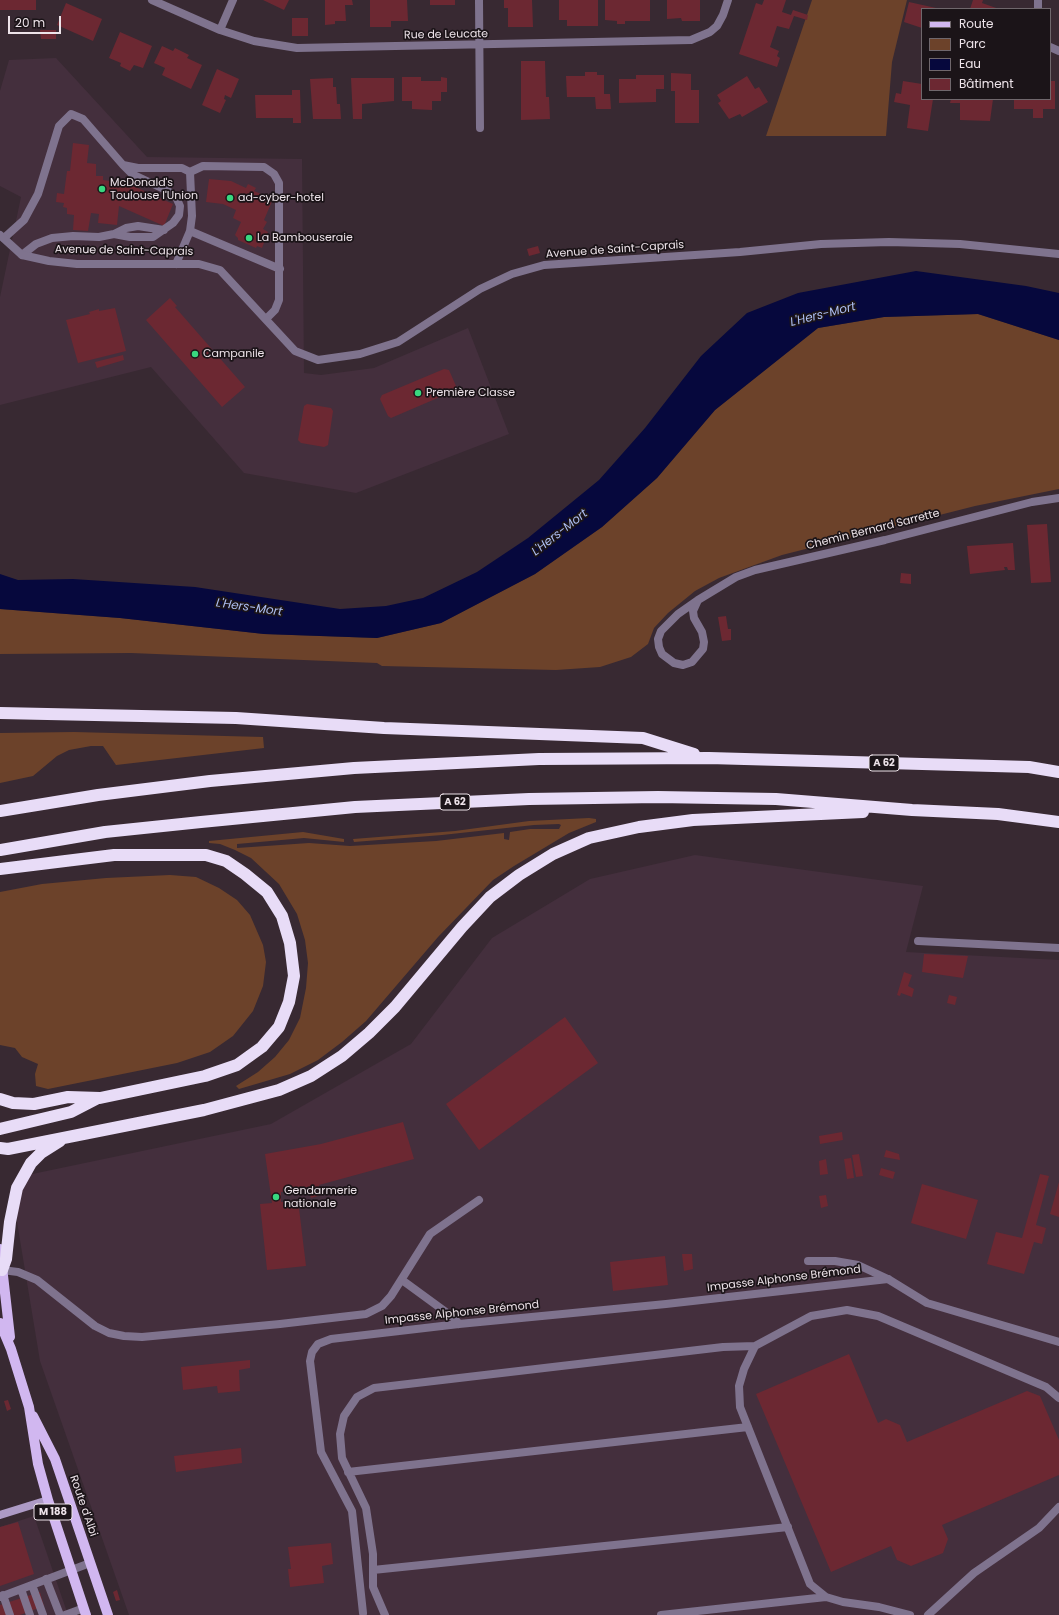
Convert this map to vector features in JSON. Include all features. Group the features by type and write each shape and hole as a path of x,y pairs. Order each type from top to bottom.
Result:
{"highway":[{"path":"0,713 236,718 392,728 643,738 709,758"},
{"name":"A 62","path":"0,811 98,795 203,782 354,768 539,759 709,758 1029,767 1059,772"},
{"name":"A 62","path":"0,850 105,832 217,820 355,807 529,799 658,797 776,799 912,810 998,814 1059,822"},
{"path":"0,1148 8,1149 204,1110 279,1090 311,1076 342,1056 369,1033 396,1006 462,927 490,897 519,875 553,854 589,838 639,827 693,820 912,810"},
{"path":"0,869 114,855 206,855 226,861 246,874 267,892 282,916 290,943 294,976 289,1002 279,1027 262,1047 237,1064 205,1076 100,1098 71,1112 0,1129"},
{"path":"0,1099 13,1103 34,1104 68,1096 100,1098"},
{"path":"2,1270 6,1259 10,1222 17,1188 25,1170 41,1153 66,1137"}],"main road":[{"name":"Route d'Albi","path":"0,1250 11,1349"},
{"name":"Route d'Albi","path":"0,1323 11,1349 29,1407 38,1464 48,1500 85,1612"},
{"name":"Route d'Albi","path":"29,1407 55,1459 108,1615"}],"street":[{"name":"Rue de Leucate","path":"152,0 220,30 254,41 297,48 691,40 710,32 717,26 723,15 728,0"},
{"path":"220,30 233,0"},
{"path":"479,0 480,128"},
{"path":"71,114 83,119 123,165 132,174 168,190 176,197 180,206 179,215 164,230 153,237 130,237 114,234 98,237 73,236 52,238 36,244 22,255 2,237 24,220 38,194 59,126 71,114"},
{"path":"123,165 138,168 182,168 190,172"},
{"path":"190,172 203,166 264,167 274,174 279,183 279,300 275,310 266,319"},
{"path":"176,264 190,231 192,216 190,172"},
{"path":"190,231 280,269"},
{"name":"Avenue de Saint-Caprais","path":"22,255 49,261 77,264 199,264 220,270 295,351 318,360 360,354 398,342 480,289 512,274 544,265 740,252 821,244 889,242 960,244 1059,254"},
{"name":"Chemin Bernard Sarrette","path":"698,600 693,611 694,618 702,632 704,642 703,650 692,662 683,665 674,663 662,654 659,648 658,639 661,631 672,619 698,600 721,586 755,570 1032,502 1059,498"},
{"path":"918,941 1059,948"},
{"path":"2,1270 18,1272 37,1280 95,1326 109,1333 142,1337 366,1314 382,1306 402,1280 430,1234 479,1200"},
{"name":"Impasse Alphonse Brémond","path":"808,1262 836,1261 858,1265 888,1279 927,1303 1059,1342"},
{"name":"Impasse Alphonse Brémond","path":"363,1613 352,1511 322,1452 310,1361 312,1352 318,1344 331,1339 459,1324 666,1304 888,1279"},
{"path":"402,1280 454,1318 459,1324"},
{"path":"385,1615 373,1587 373,1554 366,1508 342,1458 340,1434 344,1416 357,1397 374,1388 723,1347 755,1346 811,1316 847,1310 878,1316 1046,1387 1059,1398"},
{"path":"755,1346 744,1369 740,1386 740,1407 810,1584 826,1597"},
{"path":"348,1472 748,1427"},
{"path":"0,1515 48,1500"},
{"path":"928,1615 974,1573 1039,1528 1059,1507"},
{"path":"373,1570 788,1527"},
{"path":"10,1615 2,1596 90,1563"},
{"path":"46,1579 60,1615"},
{"path":"32,1585 43,1615"},
{"path":"20,1589 30,1615"},
{"path":"661,1615 826,1597 843,1602 879,1606 910,1615"},
{"path":"65,1615 85,1612"}],"shaded area":[{"path":"56,58 147,157 302,159 304,373 321,375 374,368 468,328 509,434 356,493 244,473 151,367 0,405 0,297 21,197 0,186 0,91 9,60"},
{"path":"695,855 923,886 906,952 1059,960 1059,1615 129,1615 40,1361 17,1222 18,1177 271,1124 411,1044 492,938 590,879"},
{"path":"34,1516 68,1615 0,1615 0,1527"}],"green space":[{"path":"812,0 907,0 892,62 886,136 766,136"},
{"path":"978,314 1059,340 1059,489 975,506 782,555 719,578 695,591 668,613 654,628 648,644 631,657 600,667 556,670 382,666 377,663 131,653 0,654 0,609 120,618 264,634 377,638 441,623 535,574 602,527 657,478 715,410 818,328 884,317"},
{"path":"74,732 263,737 264,748 116,765 103,746 91,746 69,750 57,756 33,776 0,783 0,733"},
{"path":"589,818 596,819 596,822 569,833 493,880 438,937 366,1021 342,1042 318,1060 290,1074 239,1089 236,1086 258,1072 275,1057 289,1040 300,1018 306,988 308,963 305,940 297,914 279,884 251,858 220,844 209,843 209,841 303,832 344,839 344,842 304,838 237,844 237,848 309,843 350,846 436,841 504,833 504,839 509,840 510,832 530,829 559,829 561,825 534,825 442,835 354,842 353,839 455,831 529,821"},
{"path":"170,875 196,877 219,888 237,900 250,915 263,945 266,962 263,986 253,1011 233,1036 210,1052 177,1063 48,1089 36,1086 35,1074 38,1064 22,1057 15,1048 0,1045 0,892 42,884 106,878"}],"water":[{"name":"L'Hers-Mort","path":"916,271 1026,286 1059,293 1059,340 978,314 884,317 818,328 715,410 657,478 602,527 535,574 441,623 377,638 264,634 120,618 0,609 0,574 18,580 73,579 195,587 340,609 386,606 423,598 477,572 528,538 599,480 645,428 701,356 747,313 798,293"}],"building":[{"path":"0,0 36,0 36,10 0,10"},
{"path":"263,0 289,0 284,10"},
{"path":"325,0 352,0 353,5 345,5 346,21 335,21 335,24 325,25"},
{"path":"370,0 407,0 408,21 391,21 391,27 370,27"},
{"path":"430,0 455,0 455,5 430,5"},
{"path":"504,0 532,0 533,27 508,27 508,8 504,8"},
{"path":"559,0 598,0 598,26 567,26 567,20 559,20"},
{"path":"605,0 650,0 650,21 625,21 625,24 617,24 617,21 605,20"},
{"path":"667,0 700,0 700,21 682,21 681,18 667,19"},
{"path":"764,0 786,0 782,12 791,15 793,10 808,15 807,20 794,16 789,29 777,26 770,47 779,51 777,56 780,58 777,67 739,54 756,3 762,5"},
{"path":"973,0 983,0 982,3 996,8 970,8"},
{"path":"909,2 936,8 921,8 921,28 904,22"},
{"path":"66,3 102,19 93,41 57,25"},
{"path":"292,18 308,18 308,36 292,36"},
{"path":"40,30 56,30 56,39 41,39"},
{"path":"120,32 152,46 143,68 134,65 130,71 120,66 121,63 109,58"},
{"path":"162,46 173,51 175,48 189,55 187,58 202,65 191,89 162,75 165,68 154,63"},
{"path":"521,61 545,61 546,97 549,97 550,119 521,120"},
{"path":"217,69 239,79 231,98 225,95 224,99 226,100 220,113 202,105"},
{"path":"585,72 597,72 597,75 604,75 604,94 610,94 611,109 596,109 595,97 567,97 566,76 585,76"},
{"path":"671,73 691,74 691,90 699,90 699,123 675,123 675,91 671,91"},
{"path":"636,75 664,75 664,89 656,89 656,102 619,103 619,79 636,79"},
{"path":"747,76 755,89 759,87 768,102 742,117 740,114 729,119 718,103 721,101 717,95"},
{"path":"402,77 421,77 421,81 441,81 441,77 447,78 447,92 441,92 441,101 432,101 432,110 412,109 412,101 402,101"},
{"path":"333,78 333,87 336,87 337,104 340,104 341,119 313,119 310,79"},
{"path":"351,78 394,78 394,101 362,104 362,119 353,119"},
{"path":"903,81 921,84 921,100 933,100 928,131 907,128 910,105 894,102 896,93 901,94"},
{"path":"1051,81 1055,81 1055,109 1043,109 1043,118 1033,118 1033,109 1014,109 1014,100 1051,100"},
{"path":"292,90 300,90 301,123 293,123 293,118 256,118 255,95 292,95"},
{"path":"951,100 993,100 990,121 960,120 960,103 950,103"},
{"name":"McDonald's Toulouse l'Union","path":"73,143 89,145 87,163 96,164 96,176 103,176 103,180 129,184 173,204 164,226 119,206 117,225 98,223 99,214 91,213 88,231 73,230 74,215 67,214 67,208 63,207 64,203 56,202 57,193 64,194 67,171 70,171"},
{"path":"209,179 231,181 246,188 248,184 256,188 254,191 273,199 264,220 267,222 263,229 268,232 262,248 257,246 256,248 238,240 235,235 241,222 233,218 236,210 223,204 206,202"},
{"path":"538,246 540,253 529,256 527,249"},
{"name":"Campanile","path":"170,298 177,306 175,307 245,387 222,407 146,320"},
{"path":"115,308 126,351 78,363 66,320 90,314 89,312 99,309 99,311"},
{"path":"123,355 124,360 97,368 95,362"},
{"name":"Première Classe","path":"444,369 449,370 456,386 454,391 391,418 388,416 380,399 382,395"},
{"path":"307,404 331,408 333,411 328,445 324,447 301,443 298,440 304,406"},
{"path":"1047,524 1051,582 1031,583 1027,525"},
{"path":"1013,543 1015,570 1008,570 1007,567 1004,567 1005,570 970,574 967,546"},
{"path":"901,573 911,574 911,584 900,583"},
{"path":"726,616 728,629 731,629 731,640 722,641 718,617"},
{"path":"924,954 968,956 963,978 922,972"},
{"path":"904,972 912,975 908,986 914,989 912,997 901,993 900,996 897,995"},
{"path":"949,995 957,997 955,1005 947,1003"},
{"path":"565,1017 598,1063 479,1150 446,1104"},
{"name":"Gendarmerie nationale","path":"403,1122 414,1159 319,1185 322,1195 311,1198 308,1187 281,1192 281,1202 298,1200 306,1266 267,1270 260,1204 272,1203 265,1154 321,1144"},
{"path":"842,1132 843,1140 820,1144 819,1136"},
{"path":"886,1150 899,1154 900,1160 884,1157"},
{"path":"859,1154 863,1176 856,1177 852,1155"},
{"path":"851,1158 854,1178 847,1179 844,1159"},
{"path":"826,1159 828,1174 820,1175 819,1161"},
{"path":"881,1168 895,1172 893,1179 879,1175"},
{"path":"1040,1174 1049,1176 1036,1225 1046,1228 1042,1244 1034,1242 1024,1274 987,1264 996,1232 1022,1238"},
{"path":"1059,1182 1059,1217 1050,1214"},
{"path":"922,1184 978,1200 966,1239 911,1223"},
{"path":"826,1195 828,1206 821,1208 819,1196"},
{"path":"682,1254 692,1254 693,1269 684,1271"},
{"path":"665,1256 668,1285 613,1291 610,1262"},
{"path":"849,1354 878,1423 886,1419 900,1425 907,1442 1027,1391 1040,1396 1059,1440 1059,1475 942,1525 948,1539 943,1553 911,1566 897,1560 891,1546 831,1572 756,1394"},
{"path":"250,1360 250,1368 239,1370 240,1391 218,1393 217,1386 183,1390 181,1367"},
{"path":"8,1400 11,1409 7,1411 4,1401"},
{"path":"241,1448 242,1463 176,1472 174,1456"},
{"path":"18,1522 34,1574 0,1586 0,1527"},
{"path":"331,1543 333,1564 322,1566 324,1583 290,1587 288,1569 291,1569 288,1547"},
{"path":"117,1590 120,1600 116,1601 113,1592"},
{"path":"40,1592 44,1606 20,1615 0,1615 0,1605"}],"place":[{"name":"McDonald's Toulouse l'Union","path":"102,189"},
{"name":"ad-cyber-hotel","path":"230,198"},
{"name":"La Bambouseraie","path":"249,238"},
{"name":"Campanile","path":"195,354"},
{"name":"Première Classe","path":"418,393"},
{"name":"Gendarmerie nationale","path":"276,1197"}]}
